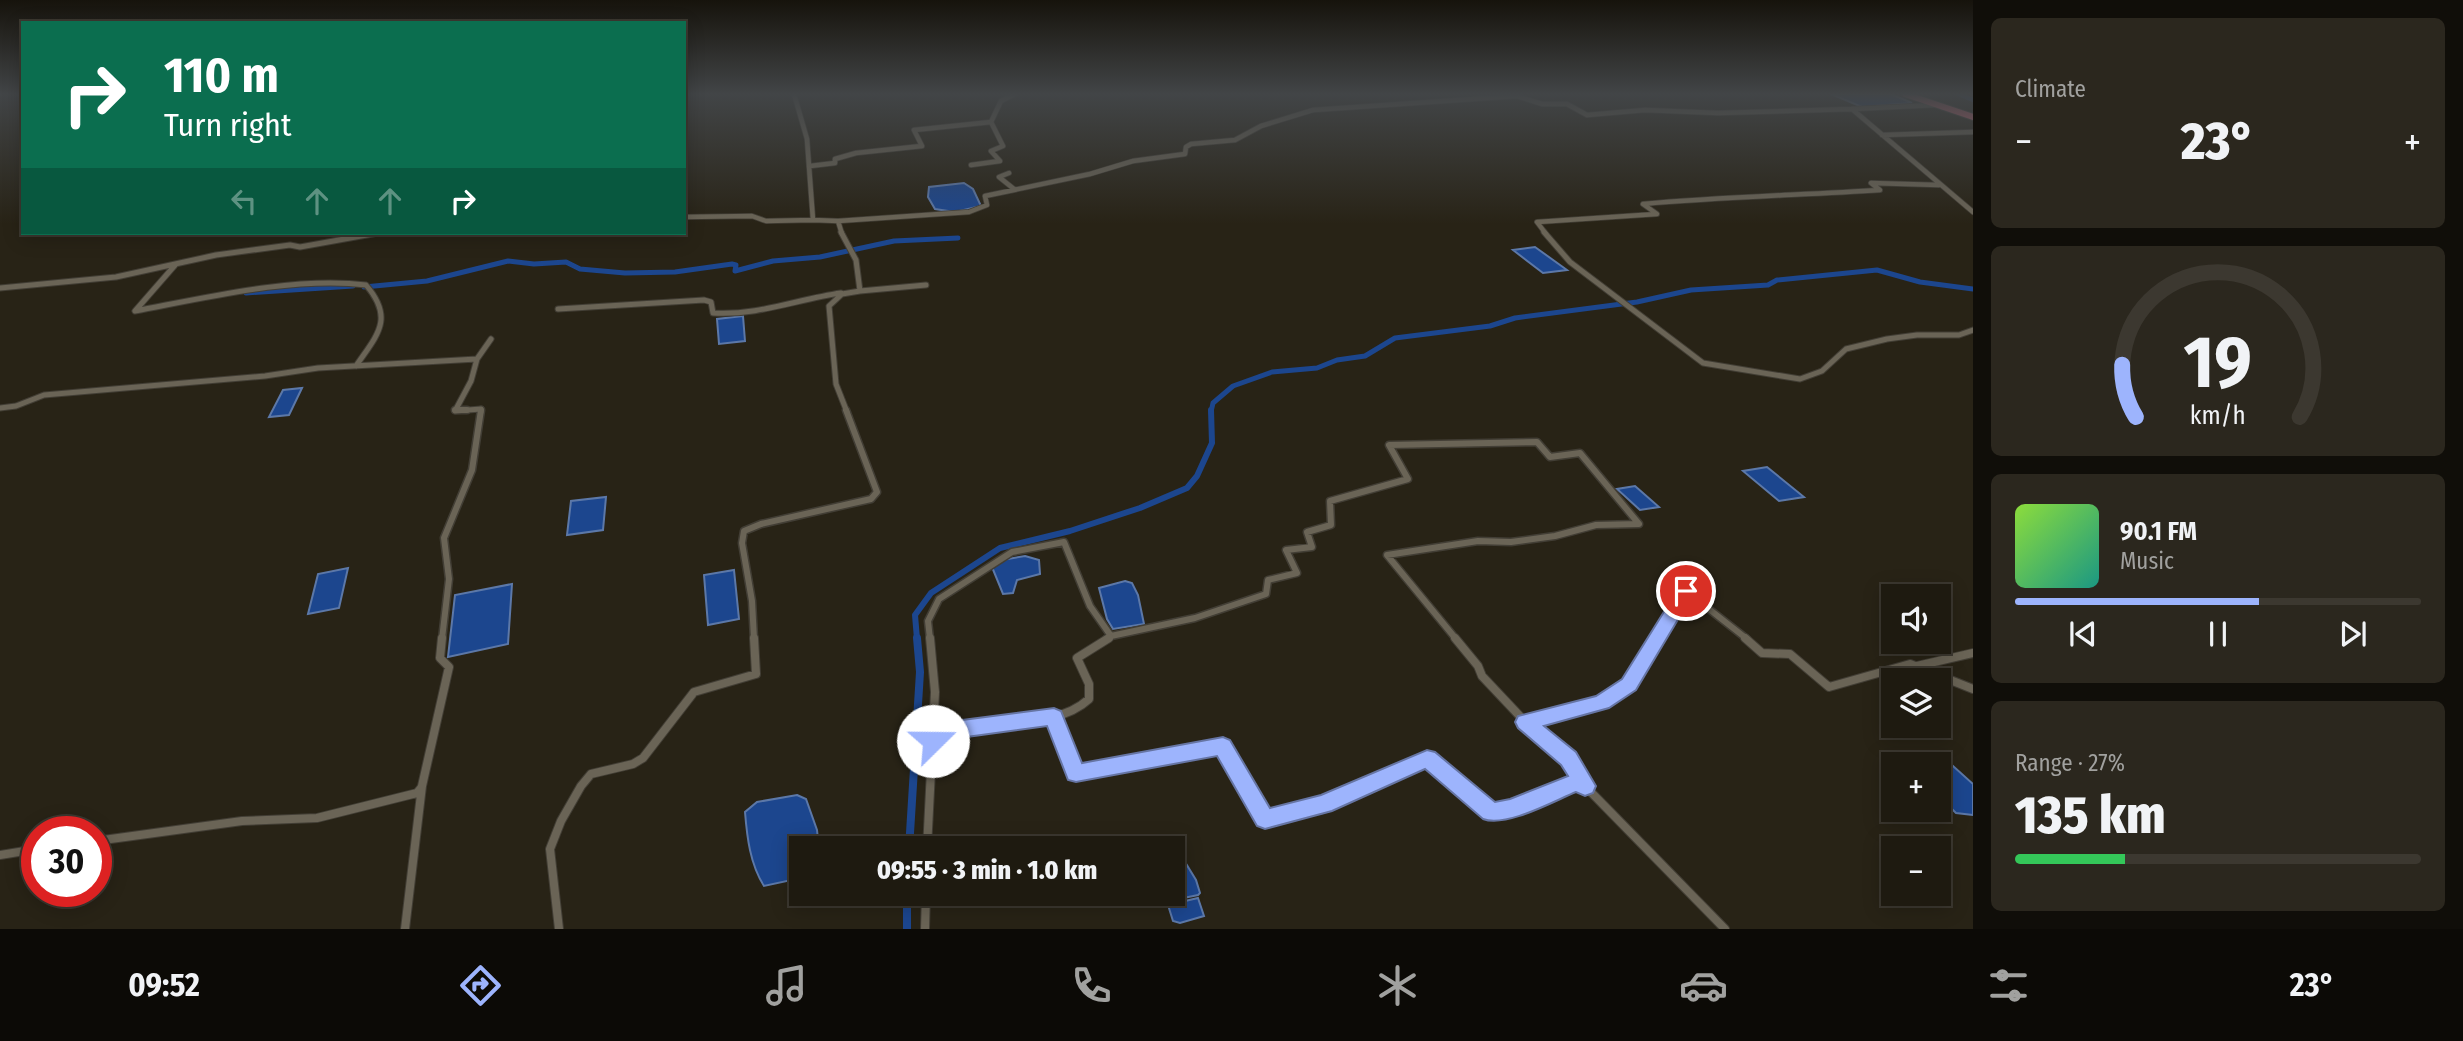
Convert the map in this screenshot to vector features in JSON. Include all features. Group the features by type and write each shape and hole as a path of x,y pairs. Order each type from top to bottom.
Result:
{"street":[{"path":"805,137 810,166 813,220"},
{"path":"810,166 835,163 835,159 856,153 922,146 917,137"},
{"path":"971,165 1000,161 991,151 1003,146 999,137"},
{"path":"686,217 752,216 766,220 838,221 969,212 987,205 985,196 1090,174 1133,161 1185,154 1186,147 1191,144 1241,137"},
{"path":"1885,137 1973,212"},
{"path":"1009,173 999,177 1014,190"},
{"path":"1939,185 1871,183 1880,190 1686,200 1643,204 1657,214 1537,222 1570,262 1703,363 1800,379 1822,370 1846,349 1887,339 1917,335 1959,335 1973,330"},
{"path":"838,221 842,241 851,250 858,264 860,291"},
{"path":"0,288 116,277 216,255 290,245 300,247 366,235"},
{"path":"176,264 135,311 233,292 343,282 368,287 383,304 384,323 355,366"},
{"path":"558,309 704,300 711,303 713,313 726,314 766,310 811,296 926,285"},
{"path":"559,929 550,846 577,792 589,775 640,761 689,704 694,692 757,674 752,601 742,543 744,531 761,524 871,499 877,492 836,384 829,306 832,300 844,292"},
{"path":"405,929 422,786 449,667 440,658 449,579 444,538 472,470 482,416 481,409 455,411 471,381 477,359 491,339"},
{"path":"0,408 16,406 44,395 355,366 477,359"},
{"path":"933,741 947,731 1054,716 1085,705 1090,696 1090,688 1077,658 1111,636 1207,614 1266,594 1268,580 1297,573 1286,551 1312,547 1307,532 1331,524 1330,501 1408,479 1389,445 1537,442 1550,457 1580,453 1639,524 1596,525 1555,536 1511,542 1478,541 1387,555 1478,666 1482,676 1525,722 1568,758 1585,786 1725,929"},
{"path":"928,836 935,692 928,621 939,599 1012,552 1063,542 1090,606 1111,636"},
{"path":"1525,722 1602,703 1629,684 1686,591 1724,619 1762,653 1790,654 1829,687 1910,664 1973,689"},
{"path":"1916,667 1973,653"},
{"path":"1054,716 1076,773 1223,746 1265,819 1325,804 1427,759 1491,812 1511,808 1577,782 1585,786"},
{"path":"112,839 243,821 317,818 417,793 422,786"},
{"path":"0,855 21,852"},
{"path":"925,929 926,906"}],"water":[{"path":"964,183 973,189 981,206 955,212 935,209 928,197 929,187"},
{"path":"1535,247 1567,270 1543,273 1513,250"},
{"path":"743,316 745,341 719,344 717,319"},
{"path":"302,388 289,415 269,417 283,390"},
{"path":"1767,467 1804,497 1779,501 1743,471"},
{"path":"1635,486 1659,507 1640,510 1617,489"},
{"path":"606,497 603,530 567,535 571,501"},
{"path":"1025,556 1039,560 1040,574 1017,580 1013,593 1003,594 992,567 1002,560"},
{"path":"348,568 339,608 308,614 318,574"},
{"path":"734,570 739,619 708,625 704,575"},
{"path":"1125,581 1132,583 1138,595 1144,624 1113,629 1107,619 1099,588"},
{"path":"512,584 508,644 448,657 455,595"},
{"path":"1951,764 1973,784 1973,815 1956,813 1951,808"},
{"path":"797,795 806,799 818,836 789,836 789,881 764,886 759,878 752,860 745,812 757,802"},
{"path":"1185,862 1196,880 1200,893 1185,898"},
{"path":"1198,898 1204,916 1180,923 1173,921 1168,906 1185,906 1185,901"}],"waterway":[{"path":"364,287 427,281 508,261 534,264 566,262 580,269 625,273 675,272 732,264 736,265 735,271 773,261 820,257 894,241 958,238"},
{"path":"1211,412 1213,403 1233,386 1272,372 1317,368 1337,360 1365,356 1395,338 1490,326 1515,318 1637,302 1691,290 1768,285 1777,280 1877,270 1920,282 1973,289"},
{"path":"246,293 353,286"},
{"path":"917,639 915,615 931,593 1000,548 1070,531 1140,508 1187,488 1197,476 1212,443 1211,412"},
{"path":"910,836 920,672 917,638"},
{"path":"907,906 907,929"}],"route":[{"path":"933,741 947,731 1054,716 1076,773 1088,773 1223,746 1265,819 1325,804 1427,759 1491,812 1511,808 1577,782 1585,786 1568,758 1525,722 1602,703 1629,684 1686,591"}]}
